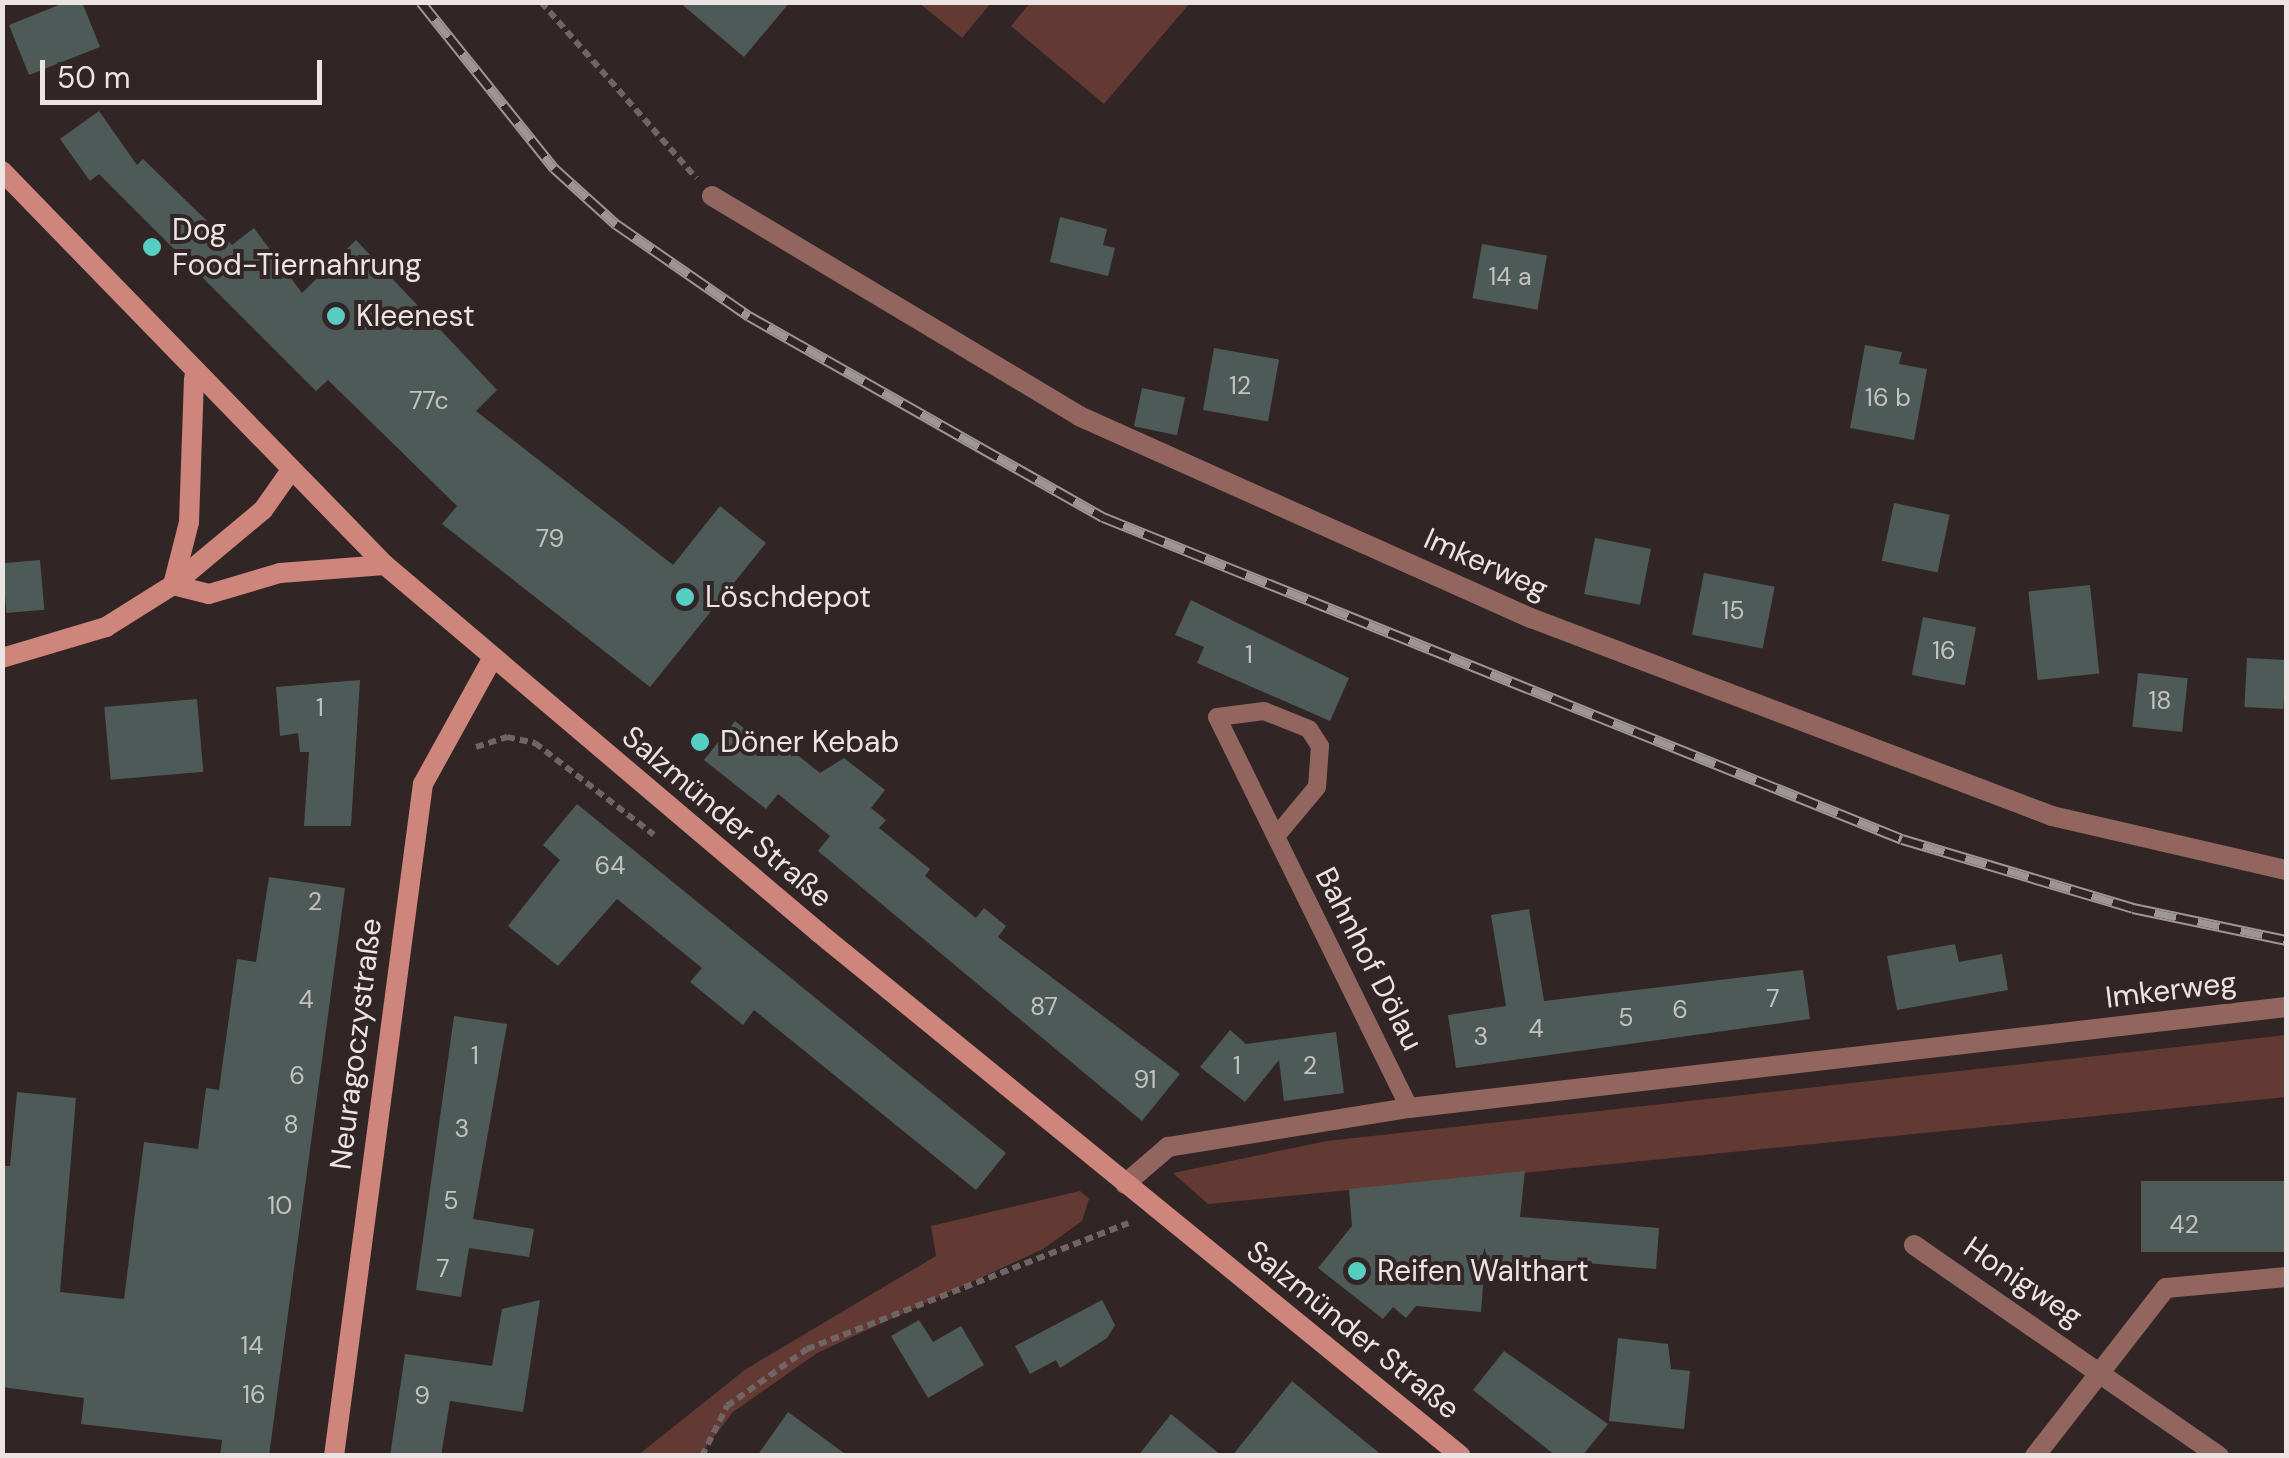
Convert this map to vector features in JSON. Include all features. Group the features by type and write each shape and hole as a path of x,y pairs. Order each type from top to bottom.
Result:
{"main road":[{"name":"Salzmünder Straße","path":"2,171 194,378 386,565 1125,1184 1462,1456"},
{"path":"173,585 189,522 194,378"},
{"path":"2,658 106,627 173,585 263,510 289,473"},
{"path":"173,585 209,594 280,574 386,565"},
{"name":"Neuragoczystraße","path":"334,1456 424,784 493,657"}],"street":[{"name":"Imkerweg","path":"712,196 1079,416 1531,618 2052,816 2286,870"},
{"name":"Imkerweg","path":"1125,1184 1168,1147 1408,1108 2286,1007"},
{"name":"Honigweg","path":"1914,1244 2219,1456"},
{"name":"Honigweg","path":"2035,1456 2098,1369 2166,1288 2286,1278"}],"lane":[{"name":"Bahnhof Dölau","path":"1277,835 1316,787 1320,746 1309,730 1264,711 1216,717 1408,1108"}],"path":[{"path":"541,2 712,196"},
{"path":"702,1456 727,1406 807,1348 1128,1223"}],"shaded area":[{"path":"1030,2 1190,3 1104,104 1011,26"},
{"path":"919,3 991,3 962,38"},
{"path":"2286,1035 2286,1097 1208,1204 1173,1173 1327,1141"},
{"path":"1080,1191 1089,1199 1082,1221 1043,1249 817,1353 733,1412 700,1455 638,1455 746,1369 936,1256 931,1226"}],"building":[{"path":"66,2 82,2 100,47 29,75 9,25"},
{"path":"679,2 790,2 744,57"},
{"path":"99,111 137,165 143,159 232,245 254,228 302,293 356,240 497,390 476,411 673,565 720,506 766,543 650,687 442,524 457,506 328,380 316,391 99,174 90,181 60,139"},
{"path":"1060,217 1107,229 1103,245 1115,248 1108,276 1050,262"},
{"path":"1482,244 1547,255 1537,310 1472,298"},
{"path":"1865,345 1902,352 1899,364 1927,369 1914,440 1850,428"},
{"path":"1214,348 1279,359 1268,422 1203,410"},
{"path":"1142,388 1185,397 1177,435 1134,426"},
{"path":"1894,503 1950,515 1937,573 1882,561"},
{"path":"1595,538 1651,549 1640,605 1584,594"},
{"path":"40,560 44,610 7,613 2,563"},
{"path":"1704,573 1775,587 1763,649 1692,635"},
{"path":"2090,585 2099,674 2038,680 2028,591"},
{"path":"1191,600 1349,678 1330,721 1197,663 1204,647 1175,635"},
{"path":"1923,617 1976,627 1965,685 1912,675"},
{"path":"2247,658 2286,660 2283,709 2244,707"},
{"path":"2138,673 2188,678 2182,732 2132,727"},
{"path":"360,680 351,826 304,826 309,752 300,752 298,733 280,736 276,687"},
{"path":"197,699 203,772 111,780 104,707"},
{"path":"735,721 762,743 770,733 820,773 844,758 885,790 871,808 886,820 879,828 930,869 925,876 976,918 984,908 1006,926 998,937 1180,1074 1142,1121 818,851 830,836 778,794 766,809 704,760"},
{"path":"577,804 1006,1153 976,1190 754,1010 743,1025 690,982 702,968 617,899 558,966 508,926 560,860 543,845"},
{"path":"269,877 345,888 269,1456 220,1456 222,1440 81,1424 84,1398 2,1387 2,1166 10,1166 17,1092 76,1098 60,1292 124,1299 144,1142 198,1149 206,1088 219,1090 237,959 256,962"},
{"path":"1529,909 1544,1001 1803,970 1810,1019 1456,1068 1448,1015 1506,1006 1491,915"},
{"path":"1955,944 1959,962 2002,954 2008,990 1897,1010 1887,956"},
{"path":"454,1016 507,1024 473,1219 534,1229 529,1257 469,1248 461,1297 416,1290"},
{"path":"1230,1030 1246,1044 1336,1032 1344,1093 1284,1101 1279,1060 1245,1102 1200,1067"},
{"path":"1525,1171 1520,1217 1659,1228 1656,1269 1516,1257 1514,1277 1484,1274 1481,1312 1416,1306 1406,1318 1393,1307 1383,1319 1318,1268 1352,1226 1349,1189"},
{"path":"2141,1181 2286,1181 2286,1252 2141,1252"},
{"path":"540,1300 523,1412 450,1401 441,1456 390,1456 405,1354 492,1366 502,1309"},
{"path":"1102,1300 1115,1325 1107,1338 1060,1368 1056,1360 1030,1374 1015,1346"},
{"path":"919,1320 933,1342 961,1326 984,1365 928,1398 891,1336"},
{"path":"1618,1338 1668,1344 1671,1369 1690,1371 1684,1429 1609,1421"},
{"path":"1504,1351 1608,1424 1582,1456 1556,1456 1473,1390"},
{"path":"1292,1381 1335,1417 1383,1456 1232,1456"},
{"path":"788,1412 848,1456 757,1456"},
{"path":"1171,1414 1222,1456 1138,1456"}],"railway":[{"path":"421,2 554,168 616,224 749,316 1103,517 1902,839 2133,908 2286,940"}],"place":[{"name":"Dog Food-Tiernahrung","path":"152,247"},
{"name":"Kleenest","path":"336,316"},
{"name":"Löschdepot","path":"685,597"},
{"name":"Döner Kebab","path":"700,742"},
{"name":"Reifen Walthart","path":"1357,1271"}]}
